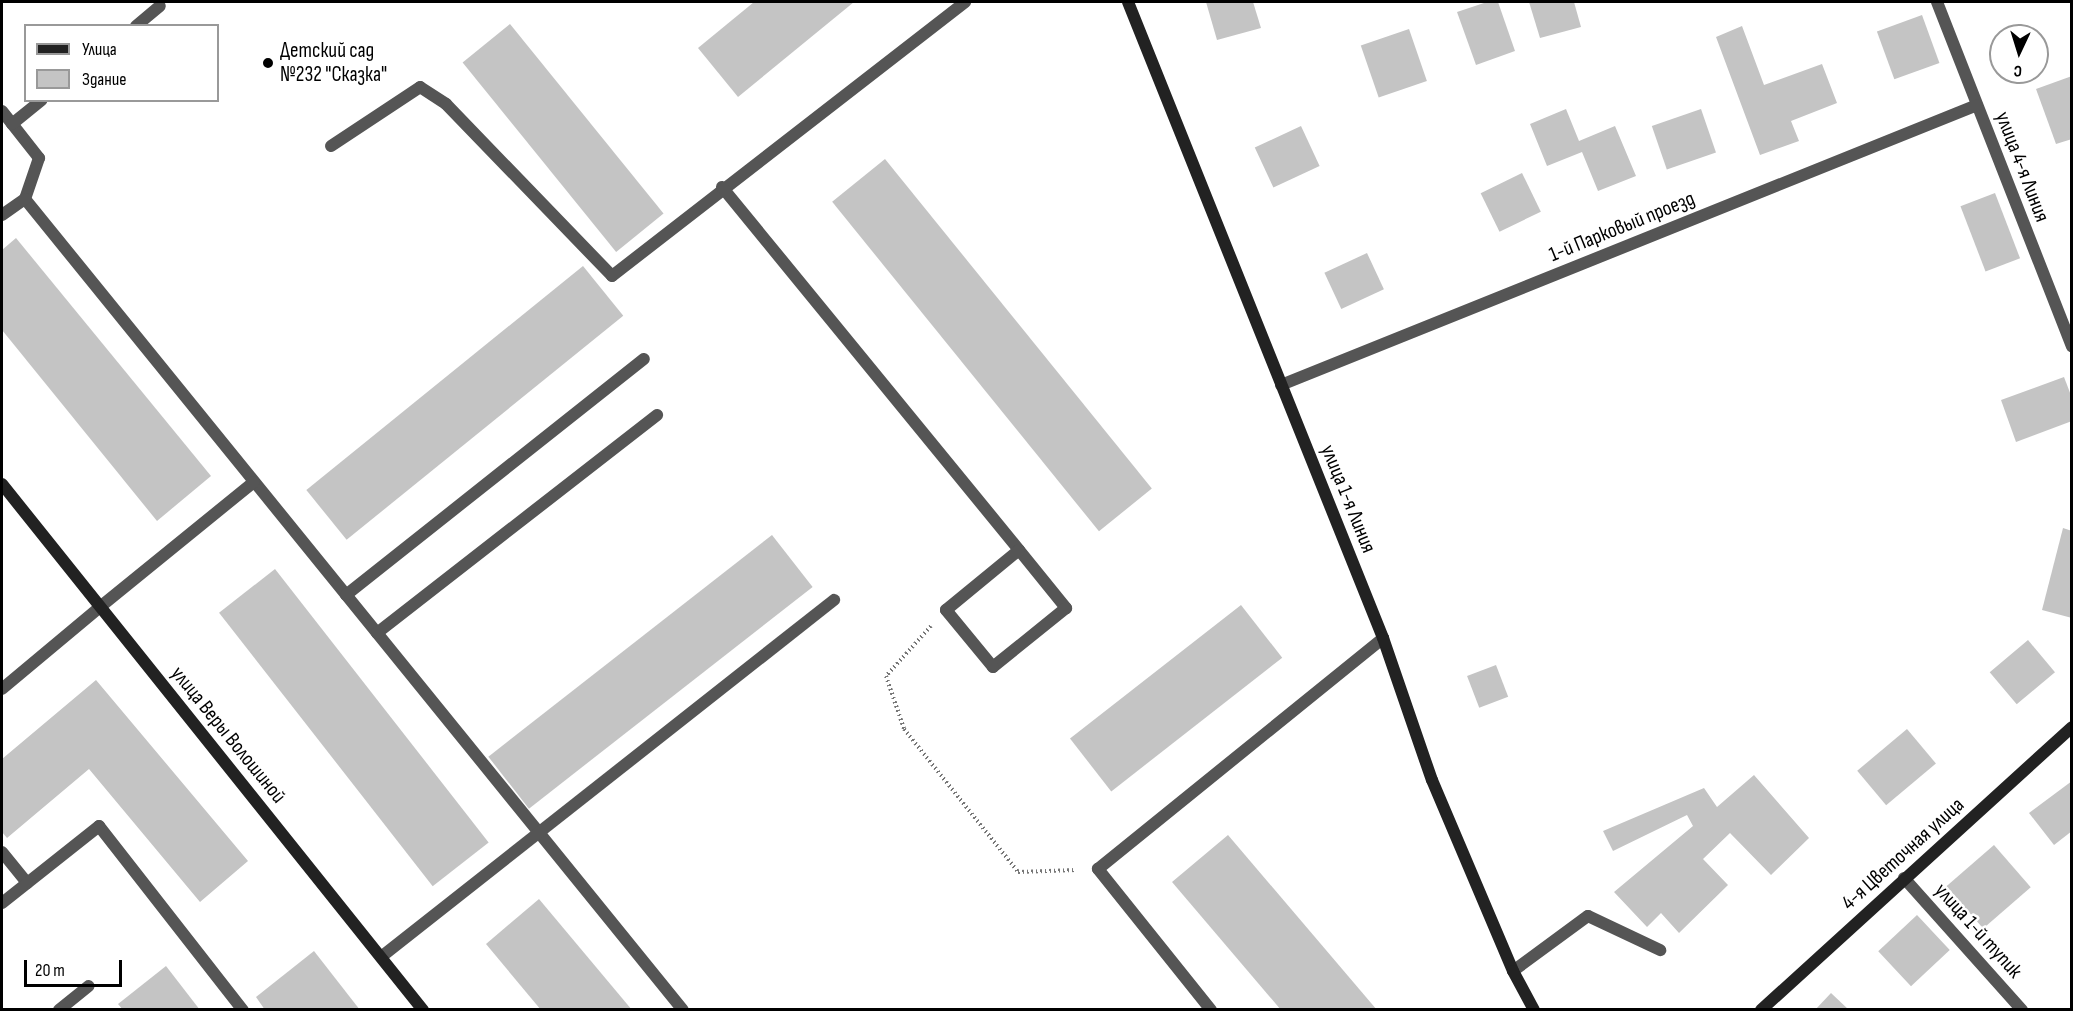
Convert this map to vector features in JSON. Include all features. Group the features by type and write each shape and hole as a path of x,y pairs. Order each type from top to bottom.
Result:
{"street":[{"path":"331,146 420,87 446,104 612,276 722,187 965,2"},
{"name":"улица 1-я Линия","path":"1128,2 1383,638 1432,780 1513,971 1534,1010"},
{"name":"улица 4-я Линия","path":"1937,2 2072,347"},
{"path":"138,24 160,6"},
{"path":"12,124 40,102"},
{"name":"1-й Парковый проезд","path":"1281,385 1977,105"},
{"path":"2,111 39,158 25,199 2,215"},
{"path":"722,187 1019,550 1066,608 993,667 945,610 1019,550"},
{"path":"25,199 683,1010"},
{"path":"346,595 644,359"},
{"path":"377,633 657,415"},
{"path":"2,689 254,482"},
{"name":"улица Веры Волошиной","path":"2,484 423,1010"},
{"path":"381,957 539,830 834,600"},
{"path":"1211,1010 1098,869 1383,638"},
{"name":"4-я Цветочная улица","path":"1761,1010 2072,728"},
{"path":"2,903 99,826 243,1010"},
{"path":"2,852 27,883"},
{"name":"улица 1-й тупик","path":"1904,878 2022,1010"},
{"path":"1513,971 1588,916 1660,950"},
{"path":"58,1010 89,986"}],"path":[{"path":"945,610 886,675 904,729 1018,872 1098,869"}],"building":[{"path":"754,2 854,2 738,97 698,48"},
{"path":"1206,2 1253,2 1261,28 1217,40"},
{"path":"1487,2 1498,2 1515,51 1476,65 1457,12"},
{"path":"1529,2 1574,2 1581,27 1540,38"},
{"path":"1922,15 1939,63 1894,79 1877,31"},
{"path":"510,24 664,214 616,252 463,62"},
{"path":"1742,26 1764,85 1822,64 1837,103 1791,121 1799,141 1760,155 1716,37"},
{"path":"1409,29 1427,81 1379,98 1361,46"},
{"path":"2072,76 2072,139 2056,144 2036,89"},
{"path":"1566,109 1579,141 1615,126 1636,176 1598,191 1582,152 1547,166 1530,124"},
{"path":"1701,109 1716,152 1667,169 1652,126"},
{"path":"1301,126 1320,166 1273,187 1255,148"},
{"path":"885,159 1152,489 1099,531 832,202"},
{"path":"1522,173 1541,212 1500,232 1481,193"},
{"path":"1995,193 2020,258 1986,272 1960,206"},
{"path":"16,238 211,476 157,521 2,330 2,250"},
{"path":"1367,253 1384,289 1341,309 1324,273"},
{"path":"583,266 623,316 347,540 306,490"},
{"path":"2064,377 2072,398 2072,421 2016,442 2001,400"},
{"path":"2063,528 2072,531 2072,618 2042,610"},
{"path":"772,535 813,587 529,809 488,757"},
{"path":"275,569 489,842 433,886 219,613"},
{"path":"1241,605 1282,658 1111,791 1070,739"},
{"path":"2028,640 2055,672 2017,704 1990,672"},
{"path":"1496,665 1508,697 1479,708 1467,676"},
{"path":"96,680 248,861 200,902 89,769 7,838 2,832 2,759"},
{"path":"1907,729 1936,763 1886,805 1857,771"},
{"path":"1754,775 1809,838 1771,875 1730,833 1703,859 1728,885 1679,933 1661,913 1647,927 1614,892 1693,826 1687,815 1613,851 1603,831 1704,788 1717,807"},
{"path":"2072,781 2072,831 2054,845 2029,813"},
{"path":"1228,835 1377,1010 1281,1010 1172,882"},
{"path":"1994,845 2031,887 1983,929 1946,886"},
{"path":"539,899 632,1010 541,1010 486,944"},
{"path":"1917,915 1950,950 1911,986 1878,951"},
{"path":"314,951 360,1010 265,1010 256,997"},
{"path":"166,966 200,1010 123,1010 118,1004"},
{"path":"1831,993 1849,1010 1815,1010"}],"place":[{"name":"Детский сад №232 \"Сказка\"","path":"268,63"}]}
